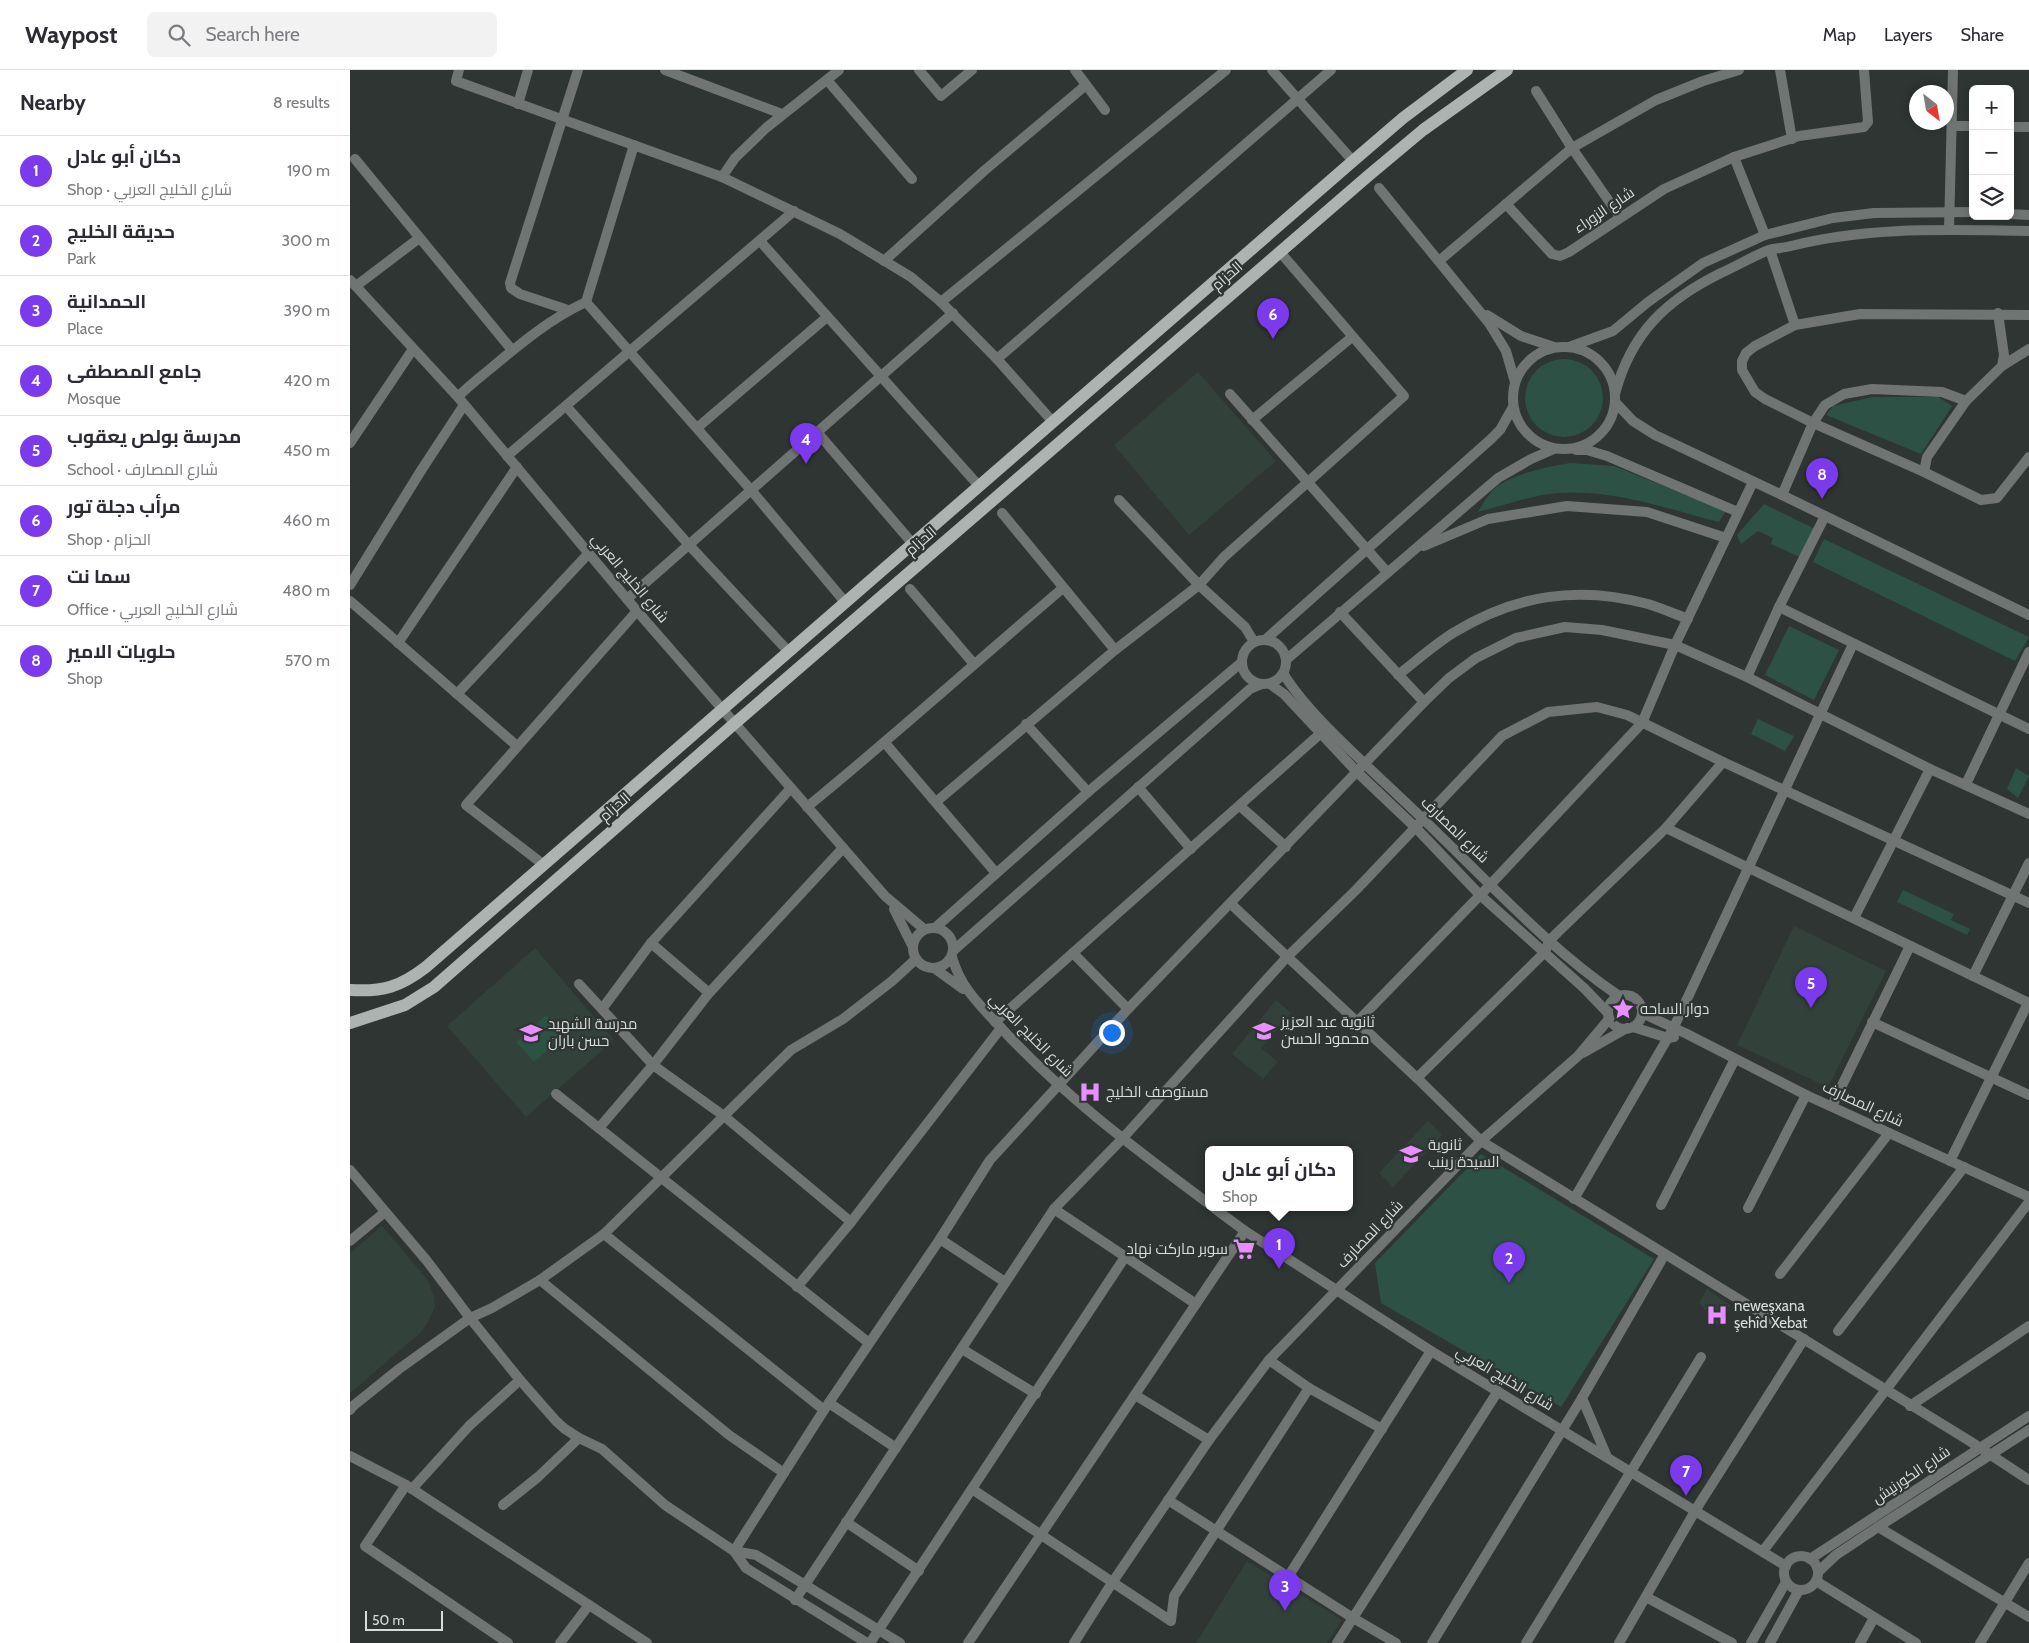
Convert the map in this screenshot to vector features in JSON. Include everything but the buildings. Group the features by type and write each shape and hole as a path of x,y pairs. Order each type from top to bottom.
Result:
{"main road":[{"path":"350,990 384,990 413,977 1353,161 1403,118 1466,70"},
{"name":"الحزام","path":"350,1023 405,1005 434,988 734,724 1280,252 1423,130 1507,70"}],"street":[{"path":"460,70 456,81 722,177 840,234 911,278 941,302 997,359 1053,422"},
{"path":"518,104 528,70"},
{"path":"568,310 520,294 511,288 510,282 578,70"},
{"path":"664,70 782,114"},
{"path":"722,177 735,158 782,114 839,70"},
{"path":"919,70 941,96 972,70"},
{"path":"1075,70 1106,110"},
{"path":"941,302 1226,70"},
{"path":"1272,70 1353,161"},
{"path":"997,359 1331,70"},
{"path":"1439,261 1572,148 1656,100 1719,75 1739,70"},
{"path":"1780,70 1792,138"},
{"name":"شارع الزوراء","path":"1506,204 1552,254 1560,256 1569,252 1664,189 1734,157 1792,138 1864,127 1868,122 1864,70"},
{"path":"1953,70 1953,85"},
{"path":"827,80 912,179"},
{"path":"884,261 985,170 1086,85"},
{"path":"1536,91 1572,148 1620,217"},
{"path":"1954,126 1969,126"},
{"path":"2014,127 2029,127"},
{"path":"1949,230 1952,130"},
{"path":"350,585 422,469 468,386 512,350 568,310 586,302 634,145"},
{"path":"1734,157 1765,235"},
{"path":"355,159 418,239 512,350"},
{"path":"1379,188 1478,308 1506,351 1515,382"},
{"path":"507,456 794,211"},
{"path":"1569,347 1613,331 1648,302 1702,263 1765,235 1824,220 1874,213 1969,212"},
{"path":"2014,214 2029,215"},
{"path":"1570,449 1592,441 1604,430 1612,417 1623,368 1634,344 1649,323 1663,310 1702,283 1770,250 1812,240 1856,233 1949,230 2029,231"},
{"path":"353,283 418,239"},
{"path":"760,241 979,486"},
{"path":"1770,250 1796,325"},
{"path":"936,802 1115,650 1199,585 1224,557 1404,396 1280,252"},
{"name":"شارع الخليج العربي","path":"353,283 461,401 637,612 723,708 734,724 885,896 924,929"},
{"path":"586,302 751,490 845,602"},
{"path":"1478,308 1492,320 1521,336 1555,347 1569,347 1584,351 1598,359 1611,378 1615,398 1633,421 1655,435 2029,616"},
{"path":"627,599 953,313"},
{"path":"1998,313 2004,355 2002,366"},
{"path":"2029,314 1860,314 1796,325 1755,346 1746,353 1742,361 1742,370 1755,392 1765,399 1981,500 1997,498 2029,457"},
{"path":"697,428 827,318"},
{"path":"1252,420 1352,336"},
{"path":"1555,347 1538,354 1528,361 1520,371 1515,382 1512,394 1513,407 1518,422 1527,434 1540,444 1554,449 1587,450 1608,456 1738,512"},
{"path":"350,443 413,349"},
{"path":"1924,472 1927,457 1966,401 2002,366 2029,349"},
{"path":"1782,495 1813,423 1825,405 1844,394 1872,389 1942,392 1966,401"},
{"path":"1230,394 1388,572"},
{"path":"566,406 689,545 788,651"},
{"path":"1265,640 1491,439 1500,430 1513,407"},
{"path":"817,432 913,544"},
{"path":"934,968 941,967 953,953 1250,689 1278,680 1283,673 1287,659 1498,478 1530,459 1554,449"},
{"path":"398,643 517,467"},
{"path":"1357,1022 1490,885 1642,723 1675,645 1753,482"},
{"path":"1119,500 1199,585 1245,627 1254,642"},
{"path":"1414,550 1488,519 1567,506 1647,512 1726,538"},
{"path":"1002,513 1115,650"},
{"path":"1747,677 1779,607 1825,516"},
{"path":"457,694 589,553"},
{"path":"807,807 885,744 974,664 1063,588"},
{"path":"910,589 974,664"},
{"path":"1398,675 1452,634 1475,620 1494,610 1534,598 1558,595 1602,595 1649,604 1688,619"},
{"path":"350,601 517,746"},
{"path":"1779,607 2029,729"},
{"path":"544,865 466,805 637,612"},
{"path":"1340,612 1424,702"},
{"path":"734,1551 990,1160 1128,1010 1424,702 1449,678 1476,658 1516,638 1565,627 1602,630 1675,645 1747,677 1930,769 2029,814"},
{"path":"1287,659 1280,647 1271,641 1265,640 1254,642 1245,650 1242,662 1243,668 1250,679 1266,684 1284,694 1321,733 1361,768 1480,895 1584,988 1617,1026 1630,1028 1640,1019 1642,1013 1639,1003 1635,998 1625,995 1619,996 1610,1002 1609,1016"},
{"path":"1574,1199 1671,1034 1853,644"},
{"path":"1966,784 2029,652"},
{"path":"912,945 919,933 924,929 936,927 1088,792 1242,662"},
{"name":"شارع المصارف","path":"1283,673 1290,684 1361,768 1424,820 1549,941 1619,996"},
{"path":"795,1600 1054,1209 1122,1139 1287,957 1356,890 1502,736 1548,712 1597,707 1627,715 1723,762 2029,903"},
{"path":"1026,724 1088,792"},
{"path":"797,1287 852,1222 998,1025 1073,953 1321,733"},
{"path":"885,744 996,873"},
{"path":"1417,1078 1545,952 1549,941 1666,828 1723,762"},
{"path":"1854,918 1930,769"},
{"path":"1138,787 1191,849"},
{"path":"602,1009 652,943 791,788"},
{"path":"1240,806 1286,847"},
{"path":"1666,828 2029,1003 1950,1161"},
{"path":"599,1128 653,1065 709,993 843,848"},
{"path":"1973,976 2029,863"},
{"name":"شارع الخليج العربي","path":"885,896 905,928 916,959 927,968 934,968 973,998"},
{"path":"1231,904 1417,1078 1481,1141 1804,1339 2029,1480"},
{"name":"شارع الخليج العربي","path":"936,927 950,935 953,942 956,972 963,986 998,1025 1058,1085 1122,1139 1205,1201"},
{"path":"652,943 709,993"},
{"path":"1832,1106 1910,946"},
{"path":"1073,953 1128,1010"},
{"path":"350,1410 399,1369 470,1318 492,1308 540,1280 604,1234 791,1050 843,1019 916,959"},
{"path":"579,984 653,1065 724,1116 852,1222"},
{"path":"1642,1013 1671,1034"},
{"name":"شارع المصارف","path":"1074,1643 1112,1583 1209,1440 1269,1360 1481,1141 1578,1056 1609,1016"},
{"path":"1872,1022 2029,1095"},
{"name":"شارع المصارف","path":"1578,1056 1630,1028 1671,1034 1687,1034 1806,1095 2029,1198"},
{"path":"1661,1204 1735,1059"},
{"path":"556,1094 869,1343"},
{"path":"1748,1208 1806,1095"},
{"path":"1780,1274 1889,1133"},
{"path":"1838,1331 1964,1167"},
{"path":"350,1170 427,1261 520,1380 565,1430 602,1449 665,1505 734,1551 746,1568 795,1600 869,1643 919,1571 1125,1258"},
{"path":"1762,1551 2029,1202"},
{"path":"1054,1209 1196,1304"},
{"name":"شارع الخليج العربي","path":"1218,1211 1245,1231 1432,1352 1786,1566"},
{"path":"350,1241 385,1212"},
{"path":"968,1643 1245,1231"},
{"path":"604,1234 827,1407 896,1448"},
{"path":"940,1239 1005,1282"},
{"path":"1432,1643 1582,1398 1665,1254"},
{"path":"540,1280 729,1434 784,1473"},
{"path":"1910,1406 2029,1326"},
{"path":"1619,1643 1696,1510 1804,1339"},
{"path":"962,1349 1036,1394"},
{"path":"1288,1577 1432,1352"},
{"path":"1526,1643 1632,1472 1700,1357"},
{"path":"1269,1360 1309,1388 1382,1430"},
{"path":"508,1643 365,1546 409,1487 469,1426 520,1380"},
{"path":"972,1490 1171,1621 1174,1596 1309,1388"},
{"path":"1337,1643 1498,1391"},
{"path":"1135,1395 1209,1440"},
{"path":"1582,1398 1607,1457"},
{"name":"شارع الكورنيش","path":"1810,1559 2029,1416"},
{"name":"شارع الكورنيش","path":"1817,1577 1836,1556 2029,1430"},
{"path":"503,1505 538,1477 579,1438"},
{"path":"350,1456 409,1487 648,1643"},
{"path":"1168,1500 1353,1618 1396,1643"},
{"path":"846,1522 919,1571"},
{"path":"1878,1527 2029,1617"},
{"path":"734,1551 756,1555 900,1643"},
{"path":"1803,1556 1810,1559 1815,1563 1817,1577 1809,1588 1793,1589 1786,1582 1784,1571 1786,1566 1795,1558 1803,1556"},
{"path":"1980,1643 2029,1563"},
{"path":"1817,1577 1874,1618 1916,1643"},
{"path":"1751,1643 1786,1582"},
{"path":"1770,1643 1798,1590"},
{"path":"1646,1597 1732,1643"},
{"path":"560,1643 589,1605"},
{"path":"1860,1643 1874,1618"}],"shaded area":[{"path":"1198,372 1276,461 1189,535 1114,445"},
{"path":"1794,926 1886,971 1828,1087 1737,1045"},
{"name":"مدرسة الشهيد حسن باران","path":"535,948 614,1040 526,1117 447,1026"},
{"name":"ثانوية عبد العزيز محمود الحسن","path":"1276,1000 1291,1013 1261,1048 1278,1062 1263,1079 1232,1054"},
{"name":"ثانوية السيدة زينب","path":"1428,1121 1442,1135 1393,1187 1379,1173"},
{"path":"382,1226 427,1279 434,1297 435,1307 427,1324 420,1333 350,1393 350,1253"},
{"name":"neweşxana şehîd Xebat","path":"1707,1289 1730,1305 1718,1326 1699,1303"},
{"path":"1247,1561 1342,1620 1327,1643 1196,1643"}],"green space":[{"path":"1564,359 1579,362 1592,370 1600,383 1603,398 1600,413 1592,426 1579,434 1564,437 1549,434 1536,426 1528,413 1525,398 1528,383 1536,370 1549,362"},
{"path":"1872,397 1938,397 1952,406 1921,454 1826,415 1833,406"},
{"path":"1570,463 1614,466 1726,511 1719,522 1620,497 1600,494 1560,493 1540,496 1478,512 1493,490 1507,480 1552,466"},
{"path":"1764,504 1815,529 1800,557 1771,544 1773,538 1758,531 1741,544 1737,535"},
{"path":"1824,539 2029,637 2015,661 1813,562"},
{"path":"1789,626 1839,650 1814,700 1765,675"},
{"path":"1758,719 1794,736 1785,751 1751,734"},
{"path":"2016,768 2029,776 2018,798 2007,789"},
{"path":"1903,890 1954,914 1951,920 1970,929 1967,935 1897,902"},
{"path":"546,1015 564,1036 534,1062 516,1042"},
{"path":"1481,1154 1654,1259 1561,1407 1381,1303 1375,1263"}],"place":[{"name":"مرأب دجلة تور","path":"1273,339"},
{"name":"جامع المصطفى","path":"806,464"},
{"name":"حلويات الامير","path":"1822,499"},
{"name":"مدرسة بولص يعقوب","path":"1811,1008"},
{"name":"دوار الساحه","path":"1623,1009"},
{"name":"ثانوية عبد العزيز محمود الحسن","path":"1264,1031"},
{"name":"مدرسة الشهيد حسن باران","path":"531,1033"},
{"name":"مستوصف الخليج","path":"1090,1092"},
{"name":"ثانوية السيدة زينب","path":"1411,1154"},
{"name":"سوبر ماركت نهاد","path":"1244,1249"},
{"name":"دكان أبو عادل","path":"1279,1269"},
{"name":"حديقة الخليج","path":"1509,1283"},
{"name":"neweşxana şehîd Xebat","path":"1717,1315"},
{"name":"سما نت","path":"1686,1496"},
{"name":"الحمدانية","path":"1285,1611"}]}
